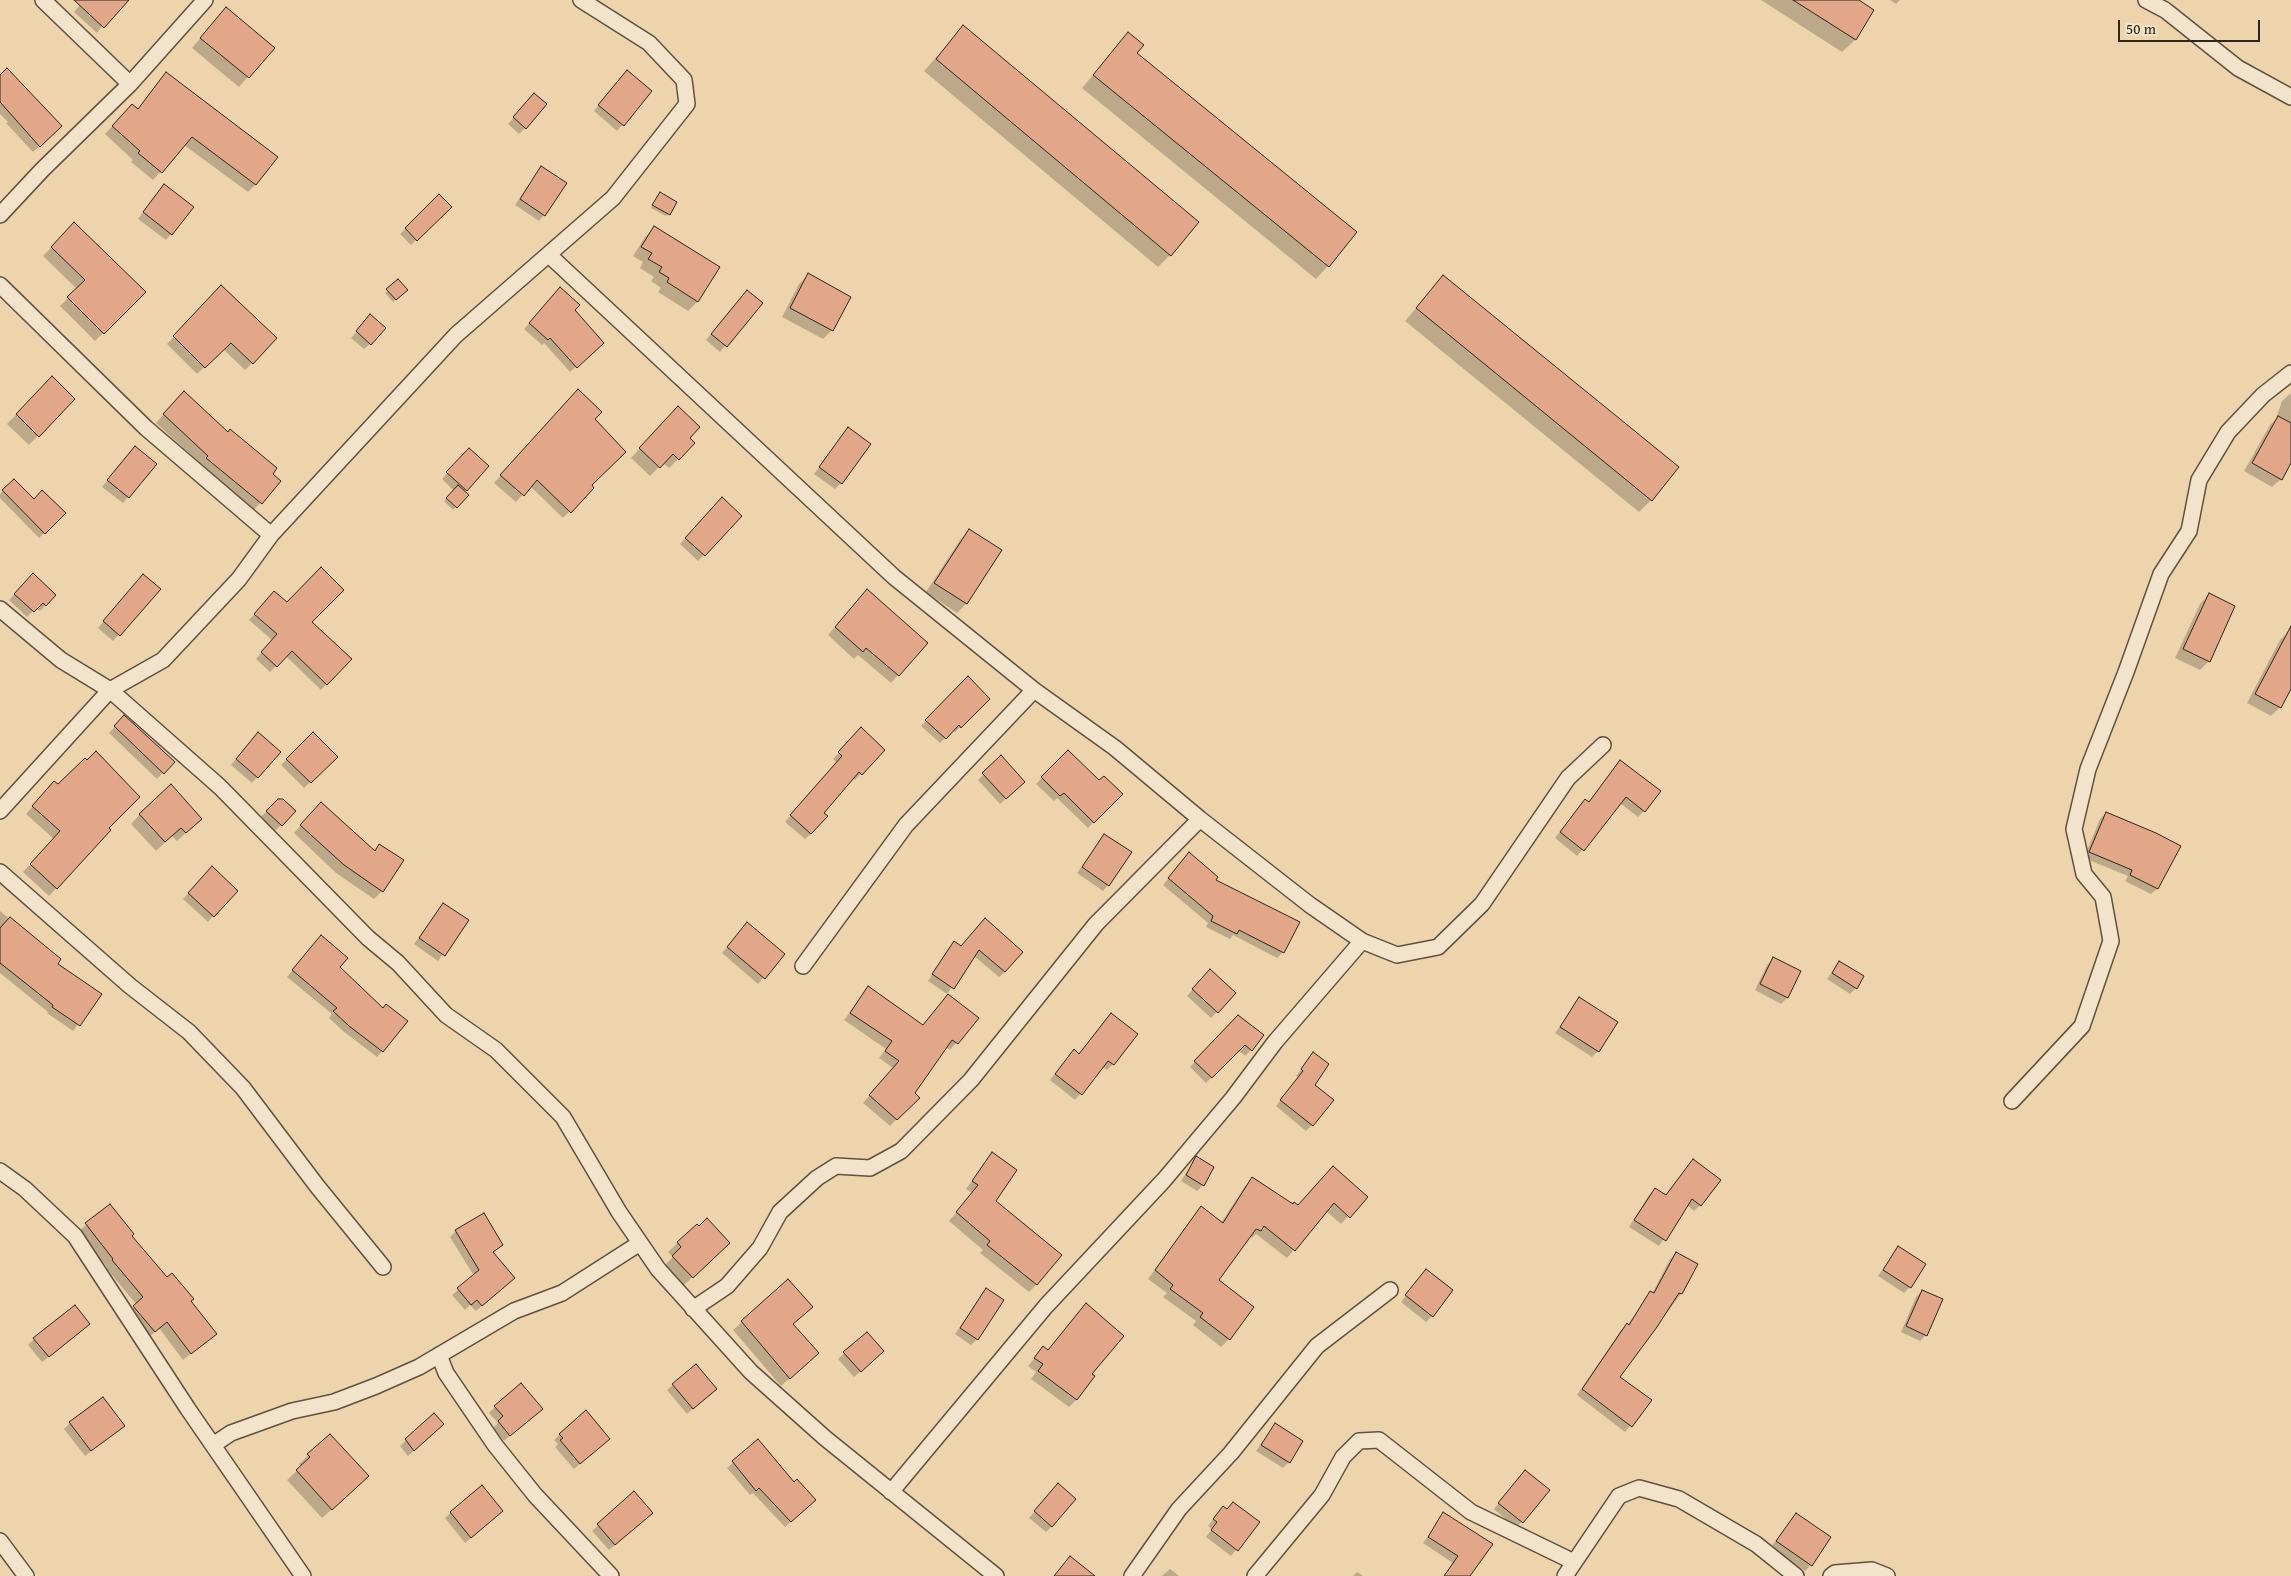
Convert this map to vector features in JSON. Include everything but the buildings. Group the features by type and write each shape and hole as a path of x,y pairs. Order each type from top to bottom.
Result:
{"street":[{"path":"43,0 130,84"},
{"path":"0,215 42,170 130,84 205,0"},
{"path":"0,811 110,690 163,660 239,579 271,535 456,335 550,255 613,198 687,104 684,80 650,43 581,0"},
{"path":"2146,0 2165,10 2238,68 2291,96"},
{"path":"550,255 894,577 1034,690 1115,748 1200,820 1310,905 1362,941 1397,954 1438,947 1482,904 1568,778 1603,745"},
{"path":"0,286 146,428 271,535"},
{"path":"2012,1101 2082,1026 2111,942 2103,897 2084,874 2074,829 2088,769 2162,574 2189,531 2199,480 2228,432 2262,395 2291,373"},
{"path":"0,609 61,660 110,690 220,787 368,938 398,963 446,1015 496,1050 562,1117 619,1212 658,1269 751,1372 825,1438 996,1576"},
{"path":"802,966 906,825 1034,690"},
{"path":"693,1309 727,1286 760,1248 780,1212 817,1178 836,1166 870,1168 900,1151 971,1080 1096,924 1200,820"},
{"path":"0,872 130,986 189,1032 243,1088 317,1186 383,1267"},
{"path":"892,1492 1046,1306 1164,1180 1233,1098 1275,1042 1362,941"},
{"path":"0,1171 24,1189 75,1236 213,1445 303,1576"},
{"path":"213,1445 231,1433 292,1410 334,1402 376,1386 439,1355 514,1311 562,1293 640,1243"},
{"path":"1132,1576 1179,1509 1231,1452 1317,1346 1390,1290"},
{"path":"439,1355 446,1373 495,1445 535,1495 611,1576"},
{"path":"1255,1576 1322,1495 1343,1457 1359,1441 1379,1440 1471,1512 1574,1562"},
{"path":"1565,1576 1619,1496 1638,1488 1679,1500 1756,1544 1796,1576"},
{"path":"0,1541 26,1576"},
{"path":"1831,1576 1835,1573 1872,1570 1887,1576"}]}
